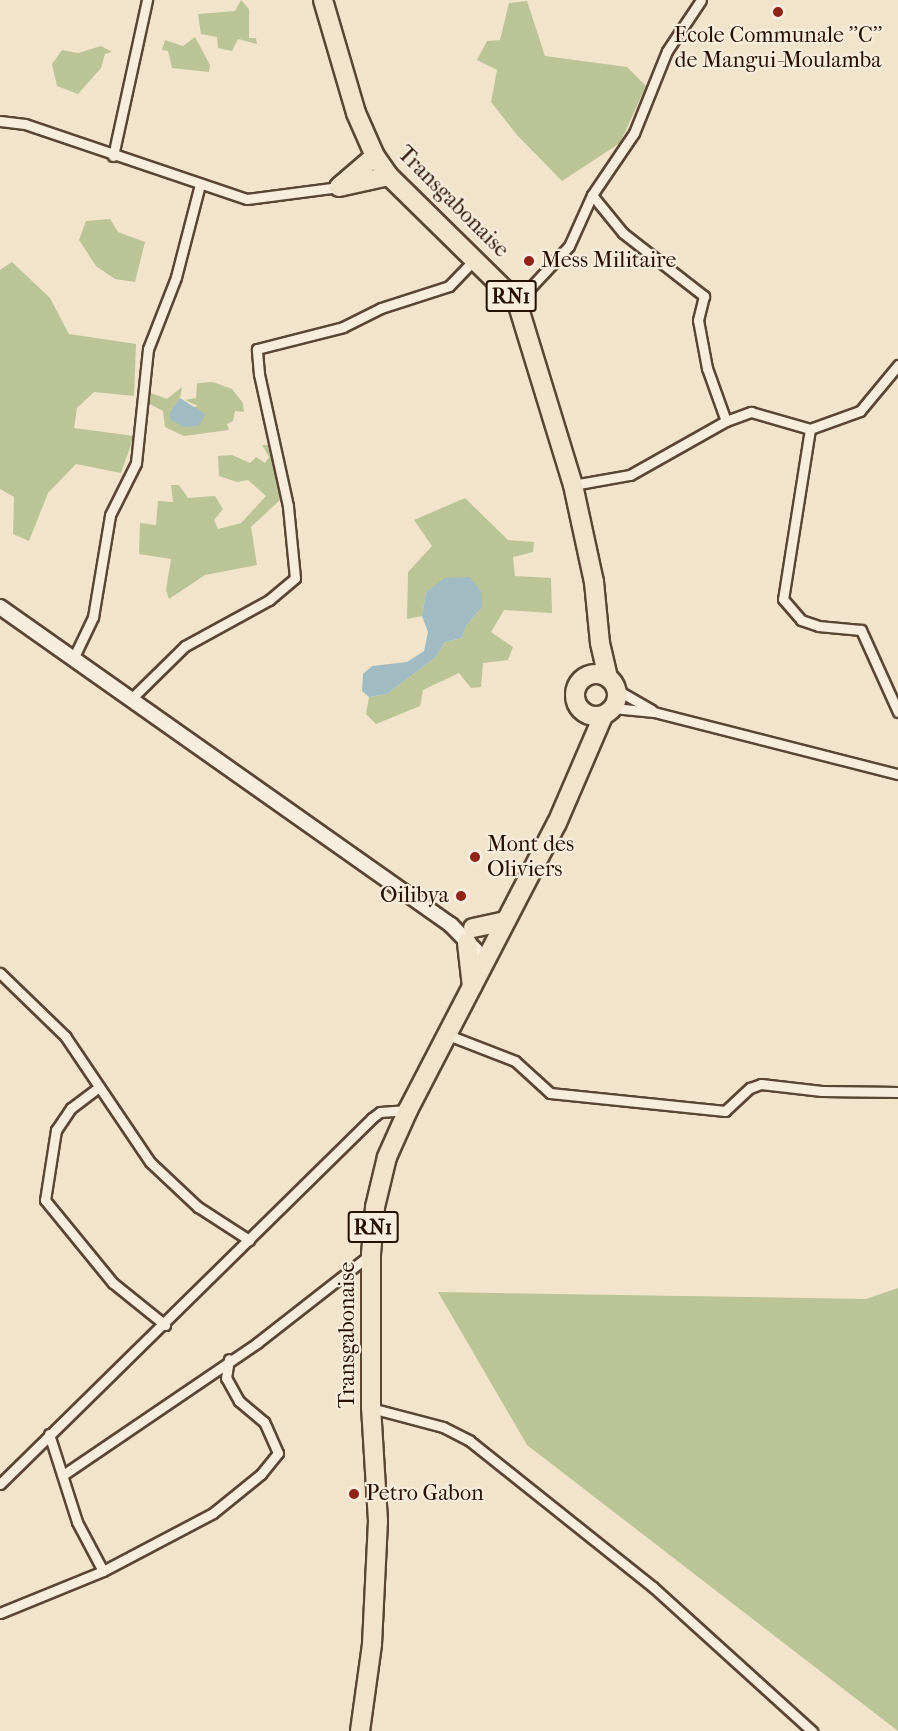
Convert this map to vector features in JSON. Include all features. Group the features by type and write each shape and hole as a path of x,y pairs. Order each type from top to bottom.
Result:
{"highway":[{"name":"Transgabonaise","path":"323,0 356,113 375,156 389,176 476,258 516,302 573,485 594,582 608,712 579,769 557,823 408,1110 387,1158 375,1207 371,1254 371,1408 378,1521 372,1644 360,1731"},
{"path":"339,187 375,156"},
{"path":"339,187 389,176"},
{"name":"Transgabonaise","path":"579,769 584,713 575,697 582,679 605,681"},
{"path":"584,713 608,712"},
{"path":"472,987 470,936 505,921"}],"street":[{"path":"113,156 147,0"},
{"path":"516,302 569,246 592,195 634,132 668,51 701,0"},
{"path":"0,121 25,124 113,156 247,199 339,187"},
{"path":"73,659 93,616 110,515 136,463 148,349 176,277 200,184"},
{"path":"592,195 623,233 704,296 698,320 707,368 726,421"},
{"path":"132,698 185,646 269,600 295,578 288,506 259,374 257,349 343,327 381,308 449,286 476,258"},
{"path":"573,485 630,475 726,421 751,412 810,429 860,411 898,365"},
{"path":"810,429 783,599 801,620 818,626 861,630 898,711"},
{"path":"0,607 451,925 470,936 494,943"},
{"path":"605,681 654,712 726,733 898,774"},
{"path":"608,712 654,712"},
{"path":"470,936 485,960"},
{"path":"0,973 65,1036 150,1162 198,1208 249,1240"},
{"path":"448,1035 514,1061 550,1093 725,1111 750,1088 761,1084 822,1091 898,1092"},
{"path":"99,1087 71,1108 56,1130 45,1200 113,1283 165,1325"},
{"path":"0,1484 49,1434 165,1325 372,1118 380,1112 408,1110"},
{"path":"63,1475 315,1300 371,1254"},
{"path":"0,1613 103,1571 213,1513 261,1474 278,1453 264,1422 239,1401 226,1378 230,1359"},
{"path":"371,1408 443,1427 470,1441 653,1587 812,1731"},
{"path":"49,1434 77,1522 103,1571"}],"green space":[{"path":"241,0 249,9 249,38 256,38 257,44 238,39 232,51 218,48 217,37 201,34 198,14 235,11"},
{"path":"527,1 545,56 627,67 646,86 620,143 562,181 517,135 491,102 497,70 477,60 487,41 500,40 509,3"},
{"path":"195,37 210,65 209,72 172,68 168,51 162,50 165,40 183,46"},
{"path":"101,46 112,52 105,54 101,68 78,94 57,86 52,64 62,50 78,53"},
{"path":"110,219 118,232 145,242 135,282 115,279 96,266 79,240 86,221"},
{"path":"12,262 50,298 69,334 136,344 134,396 94,392 77,408 74,428 134,436 121,473 76,464 48,493 29,541 13,534 14,497 0,489 0,270"},
{"path":"213,382 232,389 243,403 244,412 235,411 233,421 227,424 229,430 184,436 165,427 163,411 148,403 151,393 167,399 182,387 180,398 170,412 198,406 185,400 196,398 197,383"},
{"path":"262,445 272,445 280,500 251,527 257,565 205,575 169,599 166,590 171,559 139,554 140,523 156,525 158,501 173,502 171,485 179,485 188,498 215,496 223,509 214,520 218,529 241,523 266,496 248,480 237,482 219,476 218,456 232,455 250,463 256,457 265,463 269,457"},
{"path":"465,498 508,540 534,542 533,552 513,557 515,576 551,578 552,613 504,610 491,632 513,647 508,660 483,663 481,687 471,688 459,673 423,690 420,706 376,724 366,714 369,697 387,694 436,657 445,642 462,638 466,626 482,607 426,592 422,616 407,619 408,572 432,546 414,520"},
{"path":"898,1288 898,1731 527,1445 438,1292 866,1299"}],"water":[{"path":"180,398 205,414 199,426 183,427 170,419 170,412"},
{"path":"470,577 481,591 482,607 466,626 462,638 445,642 436,657 387,694 369,697 362,691 363,674 372,666 407,662 424,651 428,632 422,616 426,592 445,578"}],"place":[{"name":"Ecole Communale ''C'' de Mangui-Moulamba","path":"778,12"},
{"name":"Mess Militaire","path":"529,261"},
{"name":"Mont des Oliviers","path":"475,857"},
{"name":"Oilibya","path":"461,896"},
{"name":"Petro Gabon","path":"354,1494"}]}
